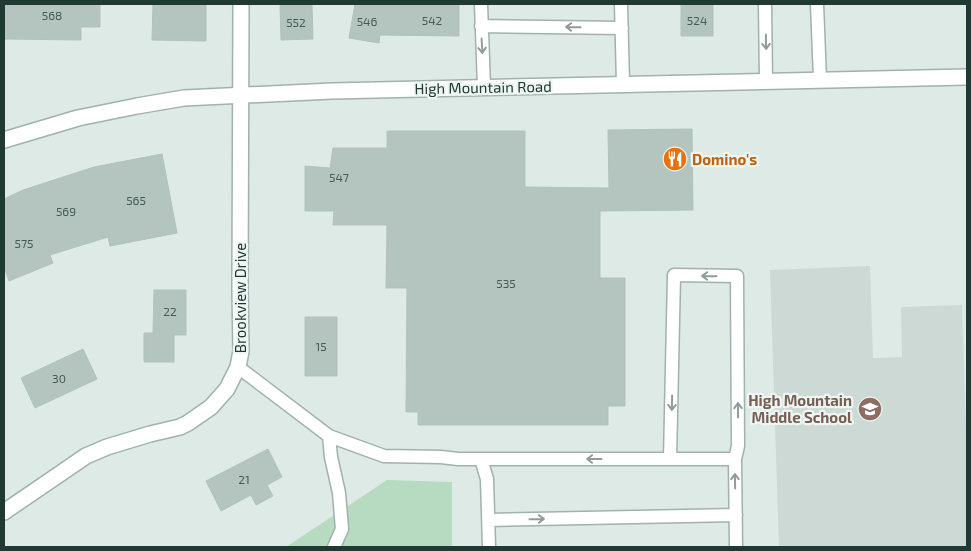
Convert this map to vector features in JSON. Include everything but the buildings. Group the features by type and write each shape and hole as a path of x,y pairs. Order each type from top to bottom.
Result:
{"street":[{"name":"Brookview Drive","path":"4,512 86,456 107,447 180,427 188,423 210,408 227,389 238,367 241,352 241,4"},
{"name":"High Mountain Road","path":"4,140 78,118 184,98 332,91 967,77"}],"lane":[{"path":"481,4 484,87"},
{"path":"621,4 623,84"},
{"path":"765,4 766,81"},
{"path":"817,4 820,80"},
{"path":"481,26 622,28"},
{"path":"670,459 674,275 737,276 738,446 735,459 736,547"},
{"path":"238,367 329,436 384,456 481,460 735,459"},
{"path":"329,436 330,457 339,493 342,529 334,547"},
{"path":"481,460 487,479 489,547"},
{"path":"489,520 736,515"}],"shaded area":[{"name":"High Mountain Middle School","path":"870,266 873,358 902,357 901,307 962,305 967,460 967,547 779,547 770,270"}],"green space":[{"path":"387,480 452,482 452,547 286,547"}],"place":[{"name":"Domino's","path":"675,159"},
{"name":"High Mountain Middle School","path":"870,409"}]}
